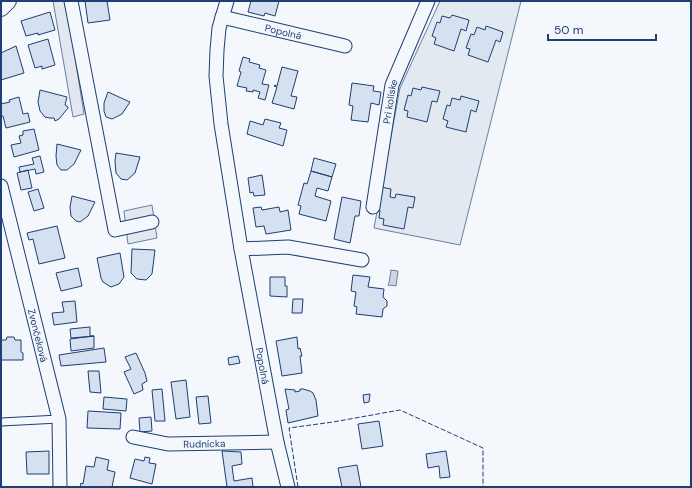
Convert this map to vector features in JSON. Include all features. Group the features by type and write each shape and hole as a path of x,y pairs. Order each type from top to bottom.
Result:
{"street":[{"path":"1,8 8,1"},
{"path":"71,1 115,230 152,222"},
{"name":"Popolná","path":"227,1 219,28 217,50 216,76 221,124 241,249 286,485"},
{"name":"Pri kolíske","path":"373,207 392,84 428,1"},
{"name":"Popolná","path":"222,17 344,46"},
{"name":"Zvončeková","path":"1,186 60,419 60,487"},
{"path":"241,249 288,247 362,260"},
{"name":"Rudnícka","path":"133,437 168,444 277,442"}],"lane":[{"path":"1,422 60,419"}],"shaded area":[{"path":"53,1 66,1 84,114 73,117"},
{"path":"440,1 521,1 460,245 374,228 400,88"},
{"path":"152,205 157,238 128,244 124,211"},
{"path":"391,270 398,271 396,286 389,286 388,284"}],"building":[{"path":"85,1 107,1 110,20 88,23"},
{"path":"251,1 279,1 275,16 265,13 264,16 248,12"},
{"path":"50,12 55,30 38,35 38,33 26,36 21,21"},
{"path":"452,15 469,20 466,31 461,29 454,51 434,44 436,38 432,36 437,22 440,23 442,16 450,18"},
{"path":"486,26 503,32 500,42 496,40 488,62 468,55 470,49 466,48 471,34 474,35 477,27 485,30"},
{"path":"48,39 55,65 42,69 42,66 35,68 28,45"},
{"path":"16,46 24,73 1,80 1,53"},
{"path":"243,57 250,59 249,62 260,65 259,68 266,70 262,84 269,85 265,100 258,98 260,92 253,90 253,92 246,91 247,88 237,86"},
{"path":"282,67 298,71 291,96 297,97 294,109 272,103 277,87 274,86 277,86"},
{"path":"352,83 374,86 373,91 381,92 379,105 371,103 368,122 351,120 353,106 349,105"},
{"path":"422,87 440,91 437,102 432,101 427,122 407,117 408,111 404,110 408,95 411,96 413,88 421,90"},
{"path":"40,90 67,97 65,105 68,108 59,119 55,121 54,118 45,117 40,111 38,102"},
{"path":"108,92 130,102 122,114 112,119 106,117 104,111 104,103"},
{"path":"461,96 479,101 476,112 471,110 466,132 446,127 448,121 443,119 447,105 450,106 452,98 460,100"},
{"path":"19,97 23,114 28,113 30,122 6,128 3,116 1,116 1,104 10,102 9,100"},
{"path":"265,119 281,123 279,128 287,130 283,146 247,134 250,121 263,125"},
{"path":"34,129 39,150 14,157 11,145 21,143 19,136 23,135 23,131"},
{"path":"57,144 81,150 74,164 67,170 61,170 57,165"},
{"path":"116,153 140,157 135,173 127,180 121,179 116,173"},
{"path":"40,156 44,172 36,174 35,169 20,172 19,167 34,164 32,158"},
{"path":"314,158 336,164 332,177 311,171"},
{"path":"28,170 32,188 21,190 17,173"},
{"path":"311,171 332,177 328,191 317,188 315,196 331,201 326,221 299,214 301,206 298,205 304,183 307,184"},
{"path":"262,175 265,195 254,196 253,192 250,193 248,178"},
{"path":"381,187 391,189 390,197 395,198 396,194 415,197 413,208 408,207 404,229 383,225 384,219 379,218 380,210 377,209"},
{"path":"38,189 44,208 34,211 28,192"},
{"path":"72,196 95,202 88,216 80,222 76,221 71,216 70,207"},
{"path":"342,197 361,201 359,216 355,216 350,243 334,239"},
{"path":"261,207 262,210 279,207 280,212 288,210 291,230 266,234 264,226 256,227 253,208"},
{"path":"57,226 65,258 39,264 33,239 29,240 27,233"},
{"path":"132,249 155,250 152,274 146,280 137,279 131,273"},
{"path":"120,253 124,277 119,284 111,287 103,282 101,278 97,258"},
{"path":"78,268 82,286 61,291 56,273"},
{"path":"353,275 370,277 368,287 384,289 383,297 387,301 387,306 383,309 382,317 356,314 357,307 354,306 356,292 351,291"},
{"path":"270,277 285,277 287,297 270,296"},
{"path":"293,299 303,299 302,313 292,313"},
{"path":"75,301 77,322 54,325 52,313 64,312 62,302"},
{"path":"90,327 90,336 94,336 71,338 70,329"},
{"path":"94,336 94,348 71,351 70,339"},
{"path":"7,337 14,337 15,340 21,340 23,360 1,360 1,340 6,340"},
{"path":"297,337 298,349 300,348 302,356 300,356 302,373 282,376 276,341"},
{"path":"104,348 106,362 61,366 59,355"},
{"path":"136,353 147,381 142,384 143,390 134,394 124,372 131,369 125,357"},
{"path":"238,356 240,363 229,365 228,358"},
{"path":"88,371 99,371 101,393 90,392"},
{"path":"186,380 190,417 176,419 171,382"},
{"path":"162,389 165,421 155,421 152,390"},
{"path":"285,389 295,390 295,392 303,389 313,393 316,400 318,416 288,423 286,410 289,409"},
{"path":"370,394 369,402 364,403 363,395"},
{"path":"208,396 211,423 199,424 196,397"},
{"path":"104,397 127,399 126,411 103,409"},
{"path":"88,411 121,413 120,429 87,428"},
{"path":"151,417 152,431 140,432 139,418"},
{"path":"379,421 383,446 362,449 358,424"},
{"path":"49,451 49,474 27,474 26,452"},
{"path":"222,451 241,452 242,464 232,466 234,481 252,478 253,487 227,487"},
{"path":"446,451 450,477 440,478 439,466 428,468 426,454"},
{"path":"96,457 109,460 107,470 115,472 112,487 80,487 81,483 83,484 86,466 94,467"},
{"path":"145,457 150,458 149,463 156,464 152,484 130,478 135,459 144,461"},
{"path":"357,465 361,487 342,487 338,468"}],"fence":[{"path":"298,487 289,428 400,410 483,448 483,487"}]}
